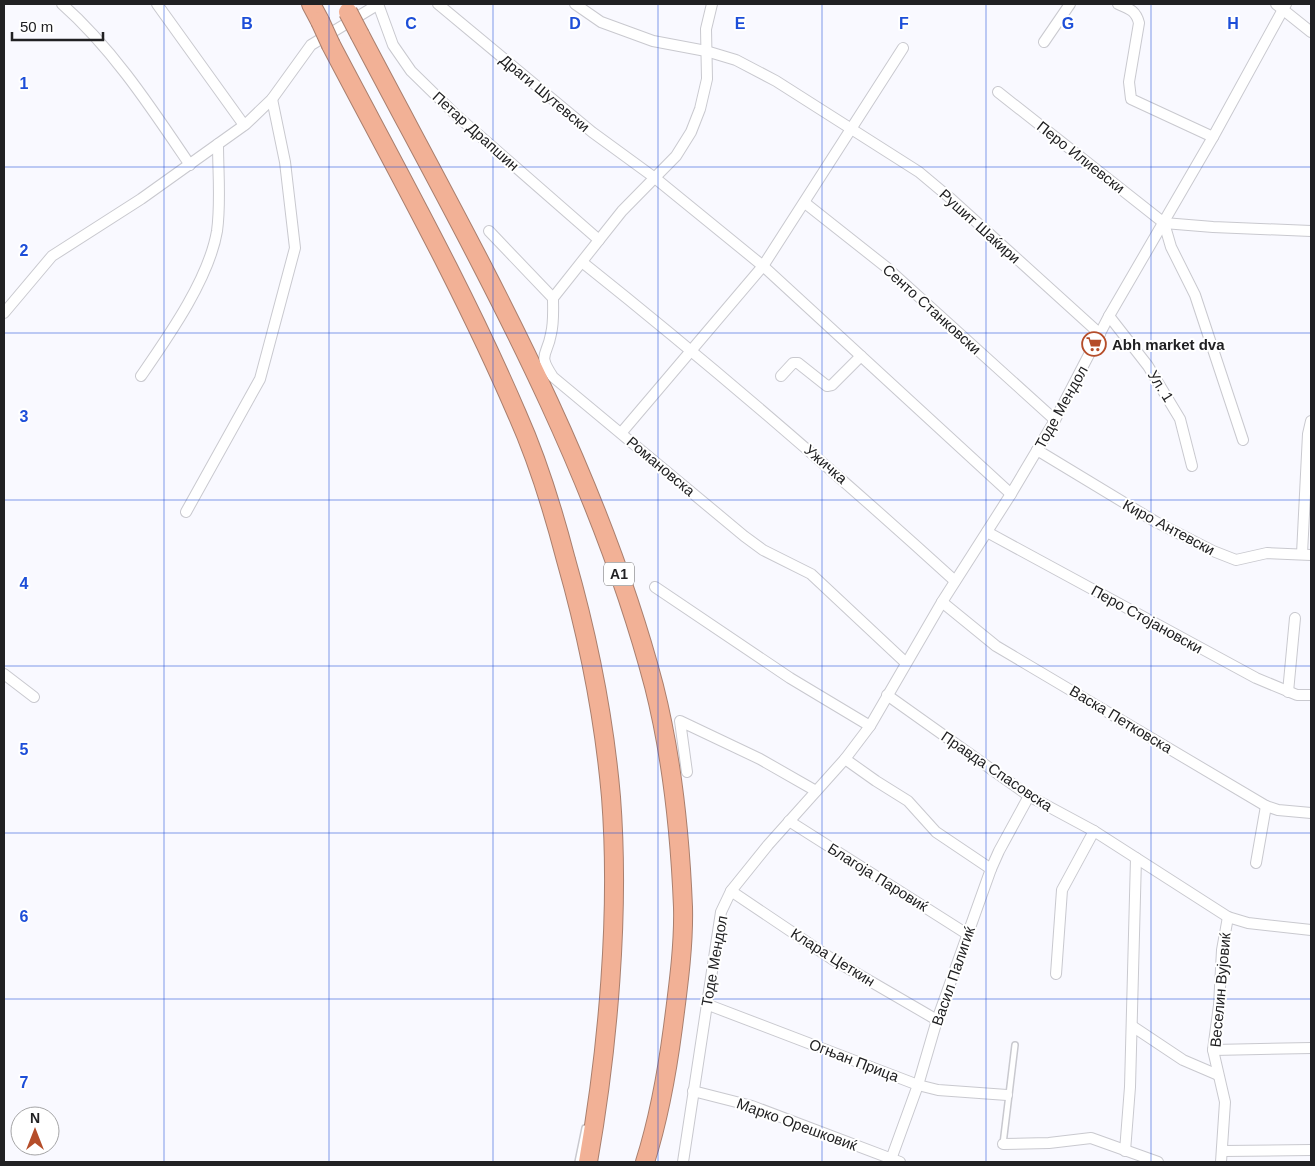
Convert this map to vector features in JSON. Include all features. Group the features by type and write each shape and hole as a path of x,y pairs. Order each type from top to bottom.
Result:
{"highway":[{"path":"311,4 466,303 518,416 552,506 579,604 598,697 611,799 614,894 608,1002 600,1081 588,1162"},
{"name":"A1","path":"346,8 500,302 557,418 596,506 629,604 654,688 668,758 675,806 683,910 677,993 666,1077 646,1162"}],"street":[{"path":"62,4 82,22 142,96 190,165"},
{"path":"157,4 244,125"},
{"path":"4,313 52,256 190,165 244,125 272,99 312,45 378,4"},
{"name":"Петар Драпшин","path":"378,4 393,45 412,71 456,115 599,240"},
{"name":"Драги Шутевски","path":"438,4 592,132 655,178 763,266 1011,494"},
{"name":"Рушит Шаќири","path":"575,4 601,22 653,41 706,51 736,60 776,81 919,172 1100,334"},
{"path":"489,231 554,298 622,211 676,156 690,132 700,110 707,79 706,29 712,4"},
{"path":"1044,42 1070,4"},
{"path":"1118,4 1137,14 1140,23 1129,82 1131,99 1213,137"},
{"path":"1282,5 1311,32"},
{"name":"Тоде Мендол","path":"683,1162 721,912 731,891 789,821 845,759 870,726 942,602 1011,494 1055,420 1110,316 1213,137 1282,5"},
{"path":"622,432 763,266 805,203 902,48"},
{"name":"Перо Илиевски","path":"998,92 1164,223"},
{"path":"186,512 260,379 295,248 285,162 272,99"},
{"path":"141,376 179,321 210,256 217,232 218,144"},
{"name":"Сенто Станковски","path":"805,203 886,267 1055,420"},
{"path":"1243,440 1199,304 1171,247 1164,223 1311,231"},
{"name":"Ужичка","path":"582,262 693,350 826,464 955,581"},
{"name":"Романовска","path":"554,298 551,334 543,353 545,365 553,377 622,432 744,536 763,550 811,574 906,663"},
{"name":"Ул. 1","path":"1110,316 1148,366 1180,419 1192,466"},
{"path":"781,376 793,364 798,363 827,386 832,385 861,356"},
{"path":"1306,554 1308,434 1311,421"},
{"name":"Киро Антевски","path":"1037,450 1156,522 1221,554 1240,561 1267,553 1306,554"},
{"name":"Перо Стојановски","path":"987,532 1256,678 1288,692 1311,695"},
{"path":"655,587 790,678 870,726"},
{"name":"Васка Петковска","path":"942,602 996,646 1266,806 1278,810 1311,813"},
{"path":"1288,692 1295,618"},
{"path":"4,674 34,697"},
{"name":"Правда Спасовска","path":"887,695 1029,796 1094,831 1228,917 1248,923 1311,930"},
{"path":"687,772 680,721 760,759 816,791"},
{"path":"845,759 908,801 936,832 991,869"},
{"name":"Васил Палигиќ","path":"894,1161 937,1020 991,869 999,850 1029,796"},
{"path":"1256,863 1266,806"},
{"name":"Благоја Паровиќ","path":"789,821 968,934"},
{"path":"1056,974 1062,890 1094,831"},
{"path":"1125,1151 1132,1026 1136,858"},
{"name":"Клара Цеткин","path":"731,891 832,960 937,1020"},
{"name":"Веселин Вујовиќ","path":"1221,1162 1224,1151 1224,1096 1213,1050 1219,1005 1222,950 1228,917"},
{"name":"Огњан Прица","path":"706,1004 918,1085 945,1090 1007,1095"},
{"path":"1132,1026 1183,1060 1218,1075"},
{"path":"1213,1050 1311,1048"},
{"name":"Марко Орешковиќ","path":"693,1091 752,1106 894,1161"},
{"path":"1003,1144 1049,1143 1091,1138 1158,1162"},
{"path":"1224,1151 1311,1150"}],"lane":[{"path":"596,1063 608,1002"},
{"path":"1003,1144 1014,1045"},
{"path":"578,1162 586,1118"}],"place":[{"name":"Abh market dva","path":"1094,344"}]}
